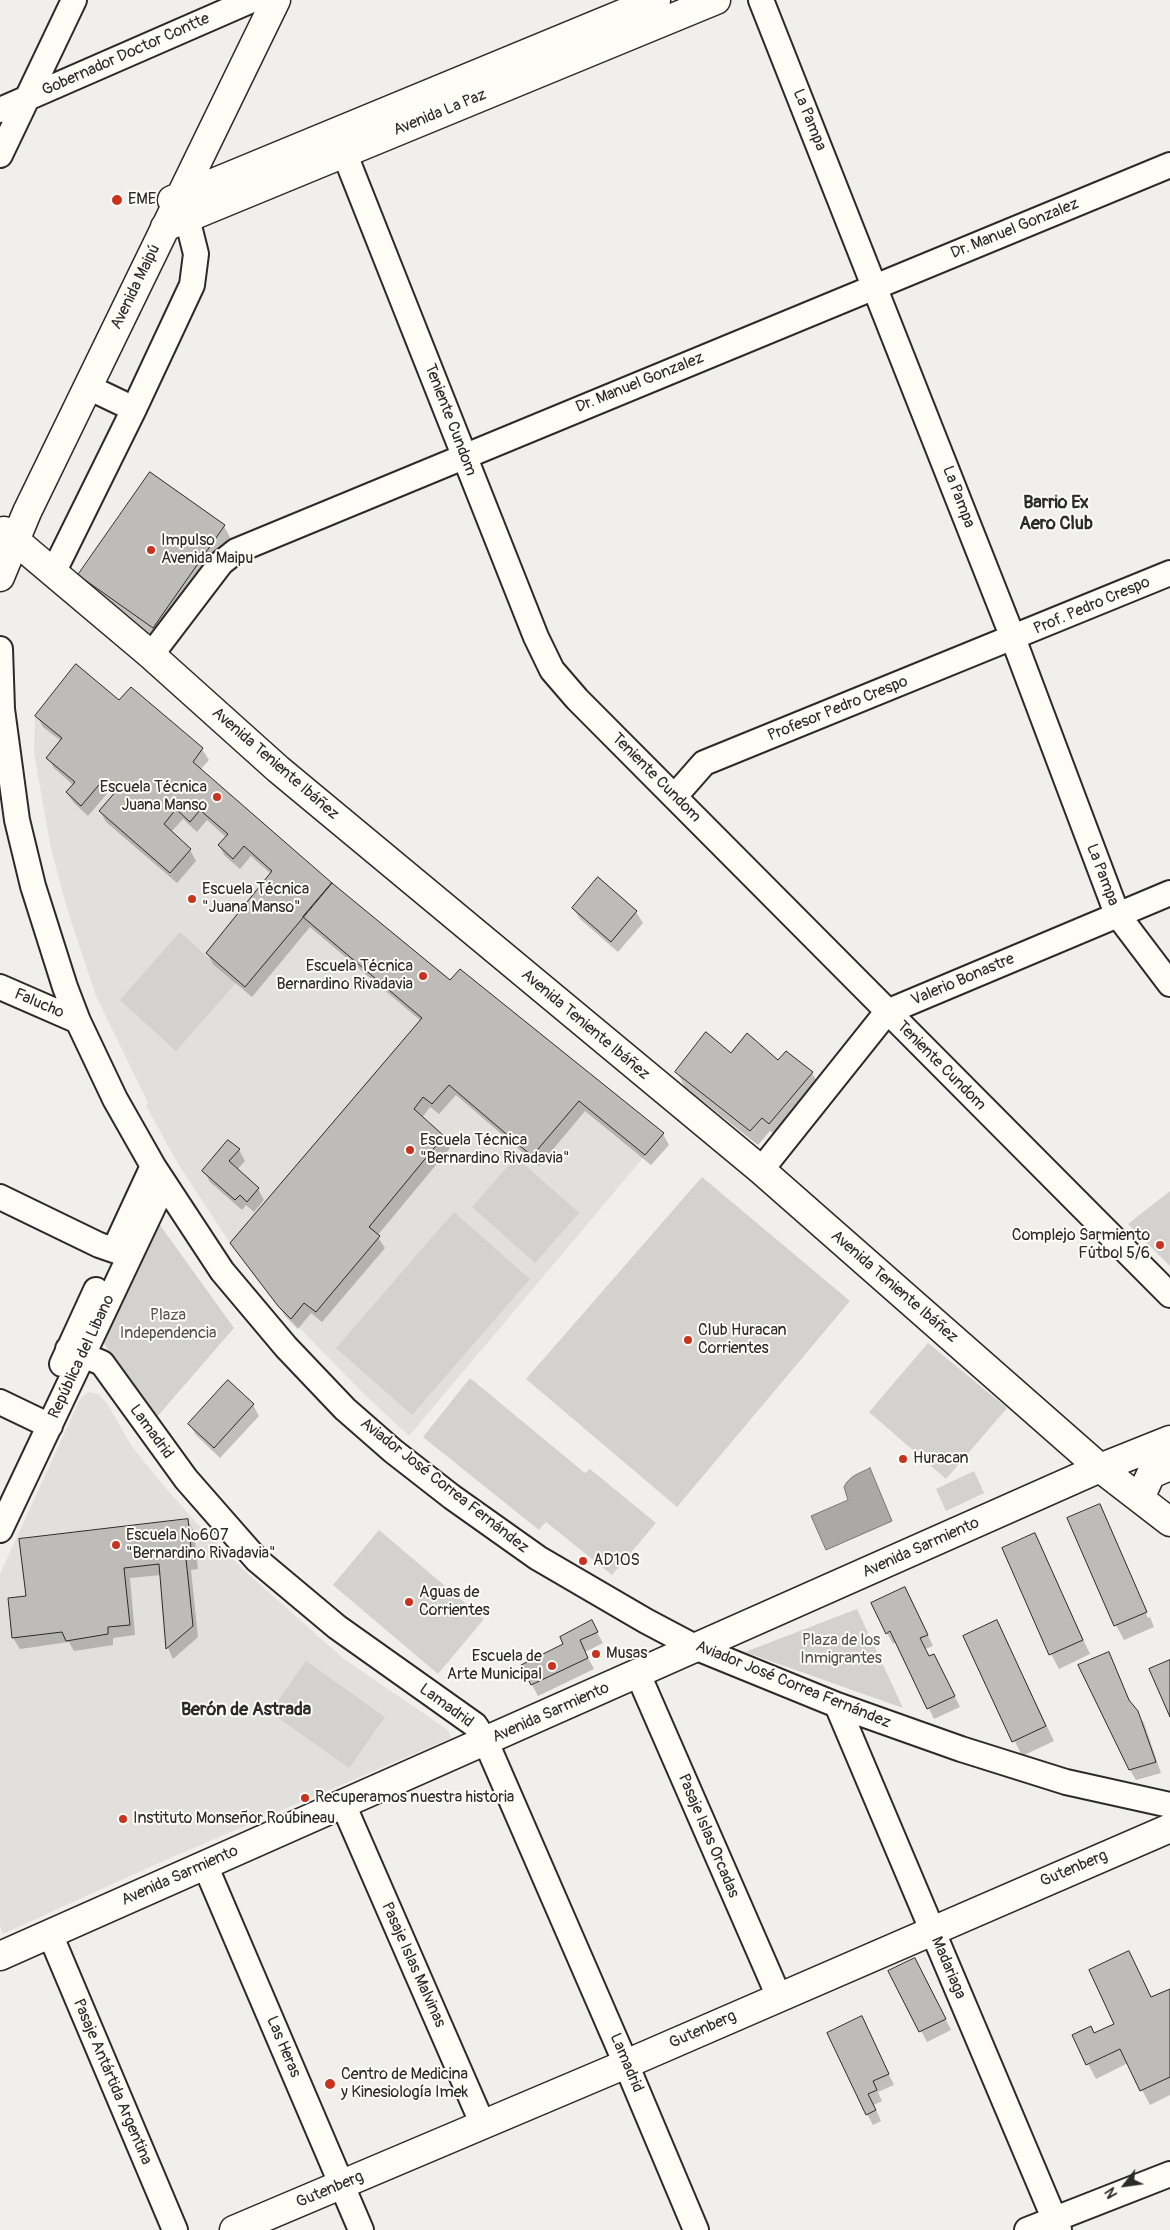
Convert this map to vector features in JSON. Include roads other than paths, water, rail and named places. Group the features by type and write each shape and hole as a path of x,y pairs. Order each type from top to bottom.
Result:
{"main road":[{"name":"Avenida Maipú","path":"0,577 4,537 173,212 254,0"},
{"name":"Avenida Maipú","path":"4,537 88,387 276,0"},
{"name":"Avenida La Paz","path":"341,143 656,0"},
{"name":"Avenida La Paz","path":"173,212 341,143 716,0"},
{"name":"Avenida Teniente Ibáñez","path":"4,537 53,572 151,655 278,770 761,1170 1100,1468 1170,1522"},
{"name":"Avenida Sarmiento","path":"0,1956 698,1648 1100,1468 1170,1440"},
{"path":"1140,1498 1151,1474 1170,1466"},
{"name":"Gutenberg","path":"234,2230 342,2186 1170,1828"}],"street":[{"path":"0,155 74,0"},
{"name":"Gobernador Doctor Contte","path":"0,110 254,0"},
{"name":"La Pampa","path":"761,0 876,287 1013,638 1117,914 1170,984"},
{"name":"Teniente Cundom","path":"341,143 536,637 552,670 577,699 676,796 887,1012 1170,1295"},
{"name":"Dr. Manuel Gonzalez","path":"151,655 221,564 236,551 1170,165"},
{"path":"53,572 134,409 192,285 196,254 173,212"},
{"path":"88,387 134,409"},
{"name":"Prof. Pedro Crespo","path":"1013,638 1170,573"},
{"name":"Profesor Pedro Crespo","path":"676,796 704,763 1013,638"},
{"name":"Aviador José Correa Fernández","path":"0,649 2,710 17,820 33,886 65,987 78,1021 115,1099 158,1175 222,1271 286,1346 345,1409 393,1450 452,1496 538,1558 646,1621 698,1648 837,1705 962,1749 1066,1782 1170,1804"},
{"name":"Valerio Bonastre","path":"761,1170 887,1012 1170,893"},
{"name":"Falucho","path":"0,987 78,1021"},
{"name":"República del Libano","path":"0,1530 43,1422 158,1175"},
{"path":"0,1197 99,1245 121,1253"},
{"name":"Lamadrid","path":"76,1353 102,1363 186,1479 257,1560 337,1627 475,1725 486,1742 696,2230"},
{"path":"0,1402 43,1422"},
{"name":"República del Libano","path":"0,1494 43,1422"},
{"name":"Pasaje Islas Orcadas","path":"638,1674 779,1997"},
{"name":"Madariaga","path":"837,1705 1057,2224"},
{"name":"Pasaje Islas Malvinas","path":"343,1804 483,2125"},
{"name":"Las Heras","path":"205,1865 361,2230"},
{"name":"Pasaje Antártida Argentina","path":"50,1934 175,2230"},
{"path":"1026,2230 1057,2224 1170,2174"}],"place":[{"name":"EME","path":"117,200"},
{"name":"Impulso Avenida Maipu","path":"151,550"},
{"name":"Escuela Técnica Juana Manso","path":"217,797"},
{"name":"Escuela Técnica \"Juana Manso\"","path":"192,899"},
{"name":"Escuela Técnica Bernardino Rivadavia","path":"423,976"},
{"name":"Escuela Técnica \"Bernardino Rivadavia\"","path":"410,1150"},
{"name":"Complejo Sarmiento Fútbol 5/6","path":"1160,1245"},
{"name":"Club Huracan Corrientes","path":"688,1340"},
{"name":"Huracan","path":"903,1459"},
{"name":"Escuela Nº607 \"Bernardino Rivadavia\"","path":"116,1545"},
{"name":"AD10S","path":"583,1561"},
{"name":"Aguas de Corrientes","path":"409,1602"},
{"name":"Musas","path":"596,1654"},
{"name":"Escuela de Arte Municipal","path":"552,1666"},
{"name":"Recuperamos nuestra historia","path":"305,1798"},
{"name":"Instituto Monseñor Roubineau","path":"123,1819"},
{"name":"Centro de Medicina y Kinesiología Imek","path":"330,2084"}],"district":[{"name":"Barrio Ex Aero Club","path":"1056,513"},
{"name":"Berón de Astrada","path":"246,1710"}],"park label":[{"name":"Plaza Independencia","path":"168,1325"},
{"name":"Plaza de los Inmigrantes","path":"841,1650"}]}
